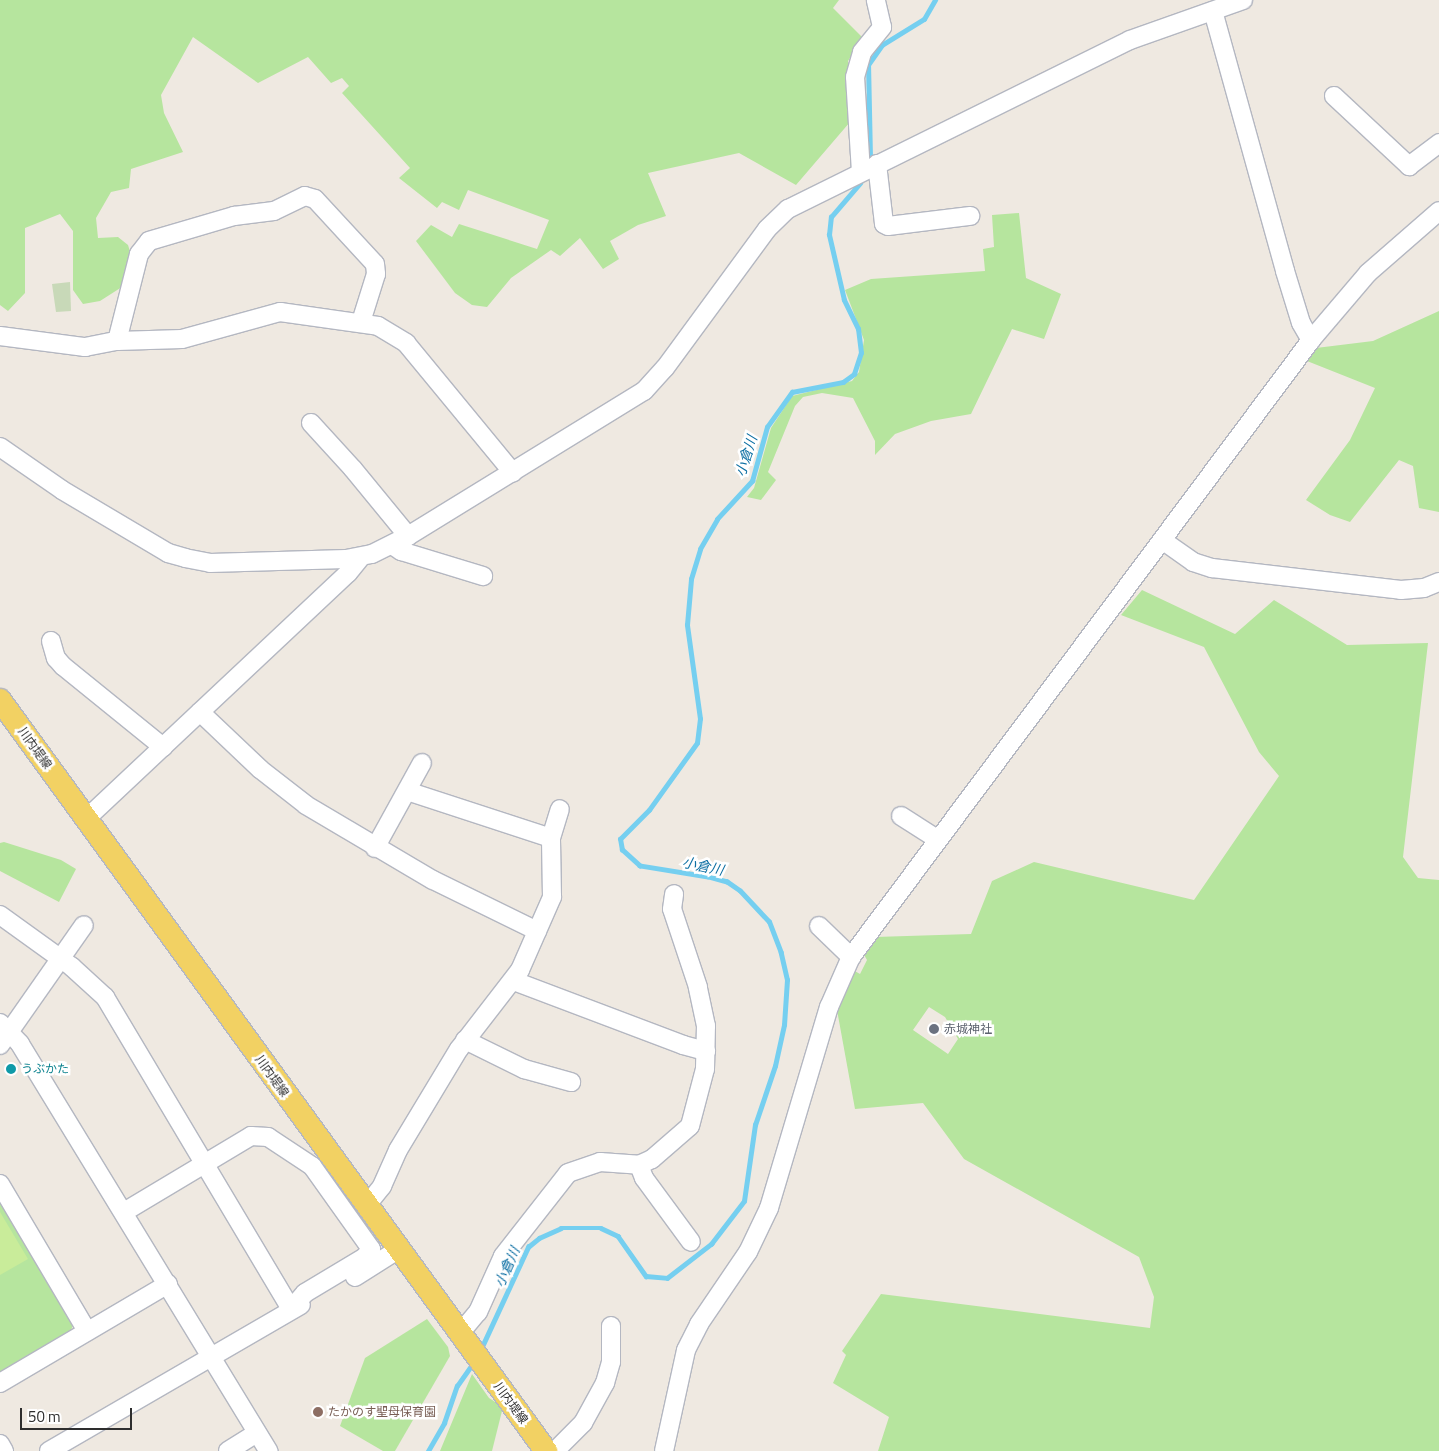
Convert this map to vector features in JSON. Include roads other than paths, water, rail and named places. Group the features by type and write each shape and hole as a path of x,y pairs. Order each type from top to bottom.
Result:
{"main road":[{"name":"川内堤線","path":"0,700 366,1206 546,1451"}],"street":[{"path":"876,0 882,27 862,52 855,77 869,168 884,224 970,216"},
{"path":"0,447 57,487 168,553 210,563 360,558 392,545 408,536 644,392 665,368 777,218 788,209 1142,34 1243,0"},
{"path":"1213,11 1290,288 1301,323 1312,340"},
{"path":"1334,96 1409,166 1439,143"},
{"path":"117,341 139,254 149,241 225,218 274,211 305,196 315,199 375,264 376,274 361,322"},
{"path":"664,1451 686,1350 699,1324 748,1252 769,1208 832,998 851,958 936,839 1312,340 1368,274 1439,211"},
{"path":"0,336 85,347 117,341 192,338 280,312 361,322 378,326 406,343 513,473"},
{"path":"311,424 353,469 408,536"},
{"path":"1162,540 1193,562 1212,568 1401,590 1424,588 1439,582"},
{"path":"392,545 401,551 483,576"},
{"path":"86,819 348,573 360,558"},
{"path":"51,641 56,658 63,666 163,747"},
{"path":"200,712 262,771 306,805 375,848 537,931"},
{"path":"375,848 422,763"},
{"path":"407,791 551,838"},
{"path":"366,1206 382,1186 398,1150 465,1040 514,981 537,931 554,884 551,838 560,809"},
{"path":"901,816 936,839"},
{"path":"472,1348 478,1312 503,1256 562,1178 574,1169 593,1163 639,1165 652,1159 690,1126 706,1051 704,1009 672,909 674,894"},
{"path":"0,915 61,958 105,997 291,1309"},
{"path":"84,925 3,1033 124,1212 268,1451"},
{"path":"819,926 851,958"},
{"path":"514,981 665,1039 706,1051"},
{"path":"465,1040 524,1070 571,1082"},
{"path":"124,1212 251,1136 268,1137 312,1166 371,1249 365,1257 305,1293 291,1309"},
{"path":"639,1165 644,1178 691,1242"},
{"path":"1,1186 87,1331"},
{"path":"49,1451 291,1309 313,1302 399,1249"},
{"path":"0,1383 168,1284"},
{"path":"555,1451 583,1423 605,1383 611,1362 611,1326"},
{"path":"228,1451 257,1433"},
{"path":"0,1444 4,1451"}],"waterway":[{"name":"小倉川","path":"870,158 868,65 882,45 924,19 935,0"},
{"name":"小倉川","path":"480,1351 528,1247 539,1238 561,1228 601,1228 618,1236 646,1276 667,1278 711,1244 744,1201 755,1125 775,1066 784,1025 787,980 781,953 769,922 740,891 727,882 708,877 640,866 622,850 620,839 649,810 697,743 700,719 687,625 691,579 700,549 717,519 752,481 767,427 792,392 843,382 854,374 861,353 858,329 844,300 829,235 831,217 860,183"},
{"name":"小倉川","path":"428,1451 444,1423 457,1386 474,1362"}],"place":[{"name":"赤城神社","path":"934,1029"},
{"name":"うぶかた","path":"11,1069"},
{"name":"たかのす聖母保育園","path":"318,1412"}]}
